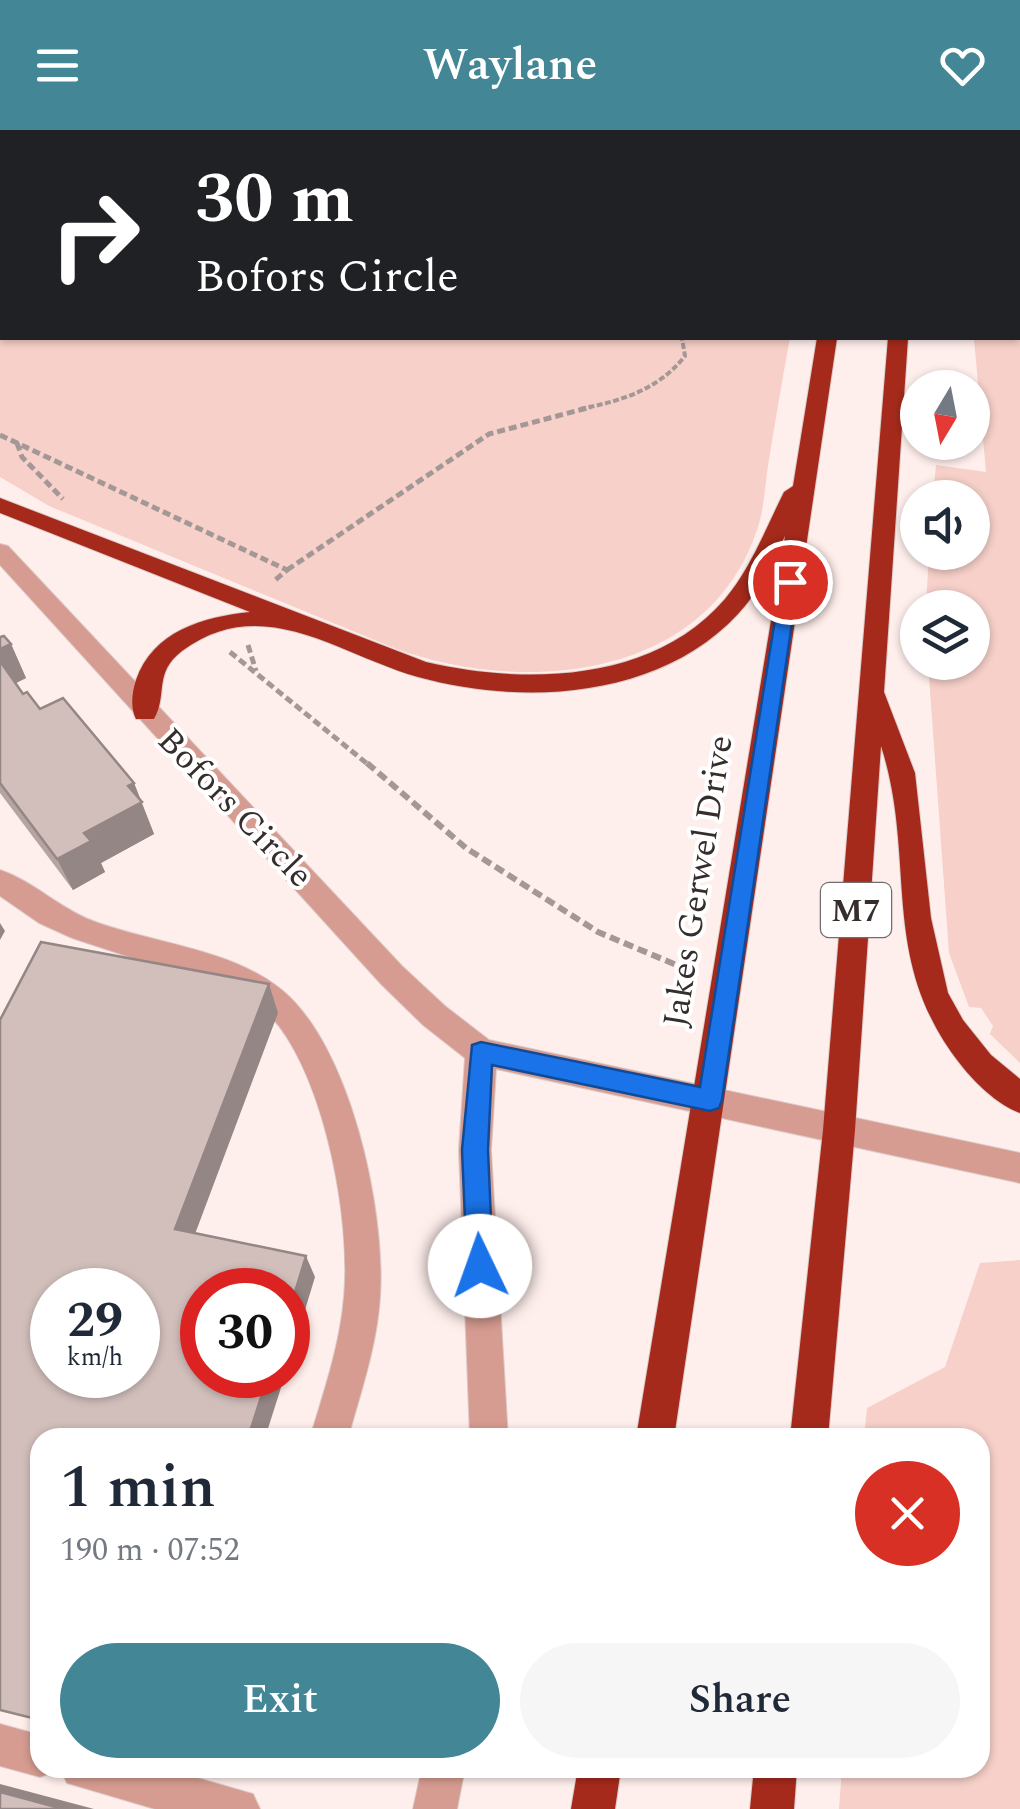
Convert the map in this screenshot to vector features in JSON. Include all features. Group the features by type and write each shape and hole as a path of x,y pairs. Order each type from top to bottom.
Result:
{"highway":[{"name":"Jakes Gerwel Drive","path":"657,1428 828,340"},
{"name":"M7","path":"810,1428 839,1130 892,460 898,340"},
{"path":"0,505 246,610 295,618 390,659 460,680 526,685 610,674 676,648 728,610 754,572 809,457"},
{"path":"145,712 144,694 161,656 200,630 246,610"},
{"path":"872,690 903,780 918,942 930,989 944,1020 965,1049 1020,1099"},
{"path":"593,1809 598,1778"},
{"path":"772,1809 775,1778"}],"street":[{"name":"Bofors Circle","path":"0,552 412,998 440,1025 481,1052 1020,1168"},
{"path":"0,881 57,918 240,982 286,1009 305,1038 335,1110 359,1230 363,1284 350,1362 332,1428"},
{"path":"41,950 57,918"},
{"path":"481,1052 475,1150 489,1428"},
{"path":"0,1746 30,1754"},
{"path":"120,1778 238,1809"},
{"path":"435,1809 442,1778"}],"path":[{"path":"256,672 246,610 287,570 488,434 543,417 624,400 669,376 684,356 682,340"},
{"path":"0,435 287,570"},
{"path":"17,442 22,457 69,505 80,537"},
{"path":"200,630 256,672 466,848 598,932 686,970"}],"shaded area":[{"path":"0,340 790,340 760,520 734,578 699,617 656,645 606,663 553,671 499,671 445,663 394,648 49,506 0,477"},
{"path":"974,340 1020,340 1020,1063 990,1034 993,1026 981,1008 969,1007 949,953 929,680 990,680 990,590 927,590 928,570 990,570 990,480 935,480 936,465 986,472 985,460 990,460 990,370 977,370"},
{"path":"1020,1260 1020,1809 839,1809 841,1778 990,1778 990,1428 865,1428 867,1408 945,1367 980,1263"}],"building":[{"path":"0,637 11,644 0,649"},
{"path":"0,661 23,694 27,692 40,709 63,698 134,783 128,786 142,802 84,833 91,841 57,859 0,783"},
{"path":"41,942 269,984 175,1229 306,1256 302,1268 180,1268 180,1398 261,1398 251,1428 30,1428 30,1718 0,1710 0,1020"},
{"path":"0,1792 63,1809 0,1809"}],"route":[{"path":"480,1266 475,1150 481,1052 710,1100 790,582"}]}
